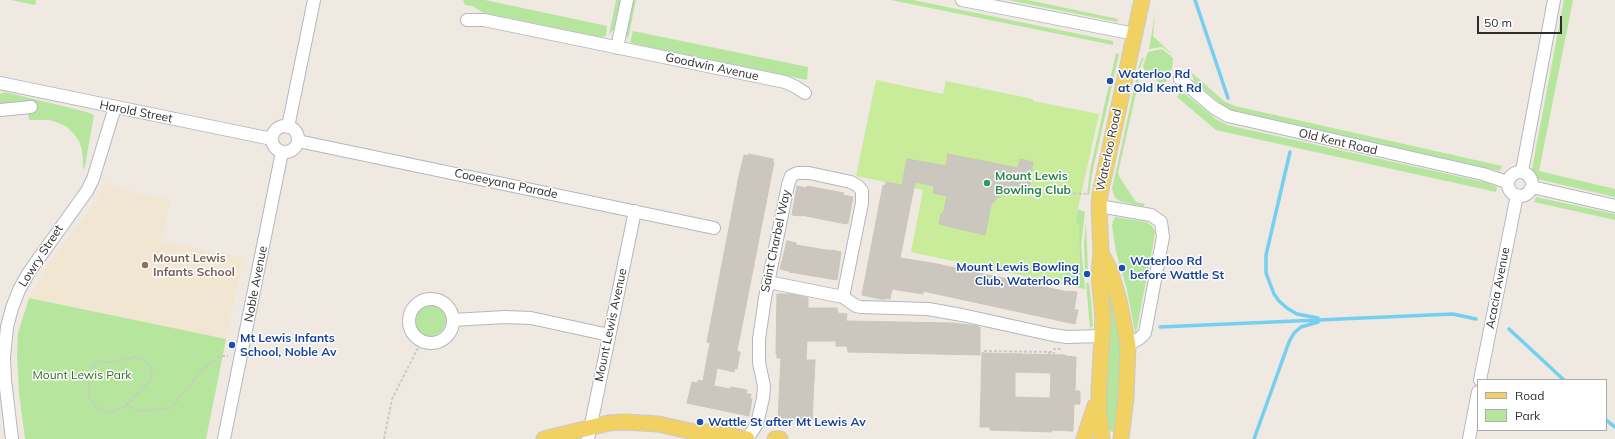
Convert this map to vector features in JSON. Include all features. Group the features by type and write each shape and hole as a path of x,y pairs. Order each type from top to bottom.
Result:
{"main road":[{"name":"Waterloo Road","path":"1102,439 1099,390 1103,319 1099,276 1101,253 1099,206 1101,184 1136,34 1142,0"},
{"name":"Waterloo Road","path":"1101,253 1110,270 1119,300 1128,344 1126,397 1121,439"},
{"path":"1084,439 1092,420 1099,390"},
{"path":"544,439 589,433 609,423 625,422 658,424 694,432 710,439"},
{"path":"694,432 714,432 747,439"},
{"path":"775,439 780,439"}],"street":[{"path":"288,127 314,0"},
{"path":"617,48 626,0"},
{"path":"962,0 1136,34"},
{"path":"1522,171 1554,0"},
{"name":"Goodwin Avenue","path":"467,20 484,20 785,82 796,86 805,93"},
{"name":"Old Kent Road","path":"1180,80 1213,107 1228,116 1483,174 1507,182"},
{"name":"Harold Street","path":"0,83 115,108 272,138"},
{"path":"0,110 31,107"},
{"name":"Lowry Street","path":"12,439 4,370 6,335 10,312 19,290 29,272 87,191 93,179 115,108"},
{"path":"288,127 294,130 298,141 290,151 282,152 276,148 272,138 277,129 288,127"},
{"name":"Cooeeyana Parade","path":"298,141 714,228"},
{"name":"Noble Avenue","path":"224,439 282,152"},
{"path":"1522,171 1512,174 1507,182 1510,191 1517,196 1526,194 1532,187"},
{"path":"1522,171 1530,177 1532,187"},
{"name":"Saint Charbel Way","path":"747,439 756,424 763,398 764,386 759,364 760,324 789,179 794,175 800,173 851,182 858,186 862,191 862,202 843,297"},
{"path":"1532,187 1615,206"},
{"name":"Acacia Avenue","path":"1480,379 1517,196"},
{"name":"Waterloo Road","path":"1099,206 1151,215 1161,222 1163,237 1145,333 1140,338 1128,344"},
{"name":"Mount Lewis Avenue","path":"589,433 635,211"},
{"path":"768,282 843,297 861,307 928,310 962,315 1067,337 1102,336"},
{"path":"432,299 442,302 450,310 453,320 451,330 444,339 434,343 420,340 410,329 409,318 413,308 421,301 432,299"},
{"path":"453,320 505,317 531,318 609,335"},
{"path":"1469,439 1477,397"}],"path":[{"path":"1030,187 1054,192 1086,194"},
{"path":"384,439 392,399 420,346 420,340"},
{"path":"983,365 983,351 1054,352"},
{"path":"1049,352 1049,359"},
{"path":"126,405 141,411 171,408 202,370 221,356 228,356"},
{"path":"134,357 142,359 149,364 152,374 150,381 126,405 116,411 107,412 98,408 92,402 89,398 89,380 91,369 95,365 102,361 116,362 134,357"}],"shaded area":[{"name":"Mount Lewis Infants School","path":"106,182 140,194 170,200 162,241 243,258 226,339 29,298 57,252 96,201"}],"green space":[{"path":"11,0 36,0 35,5"},
{"path":"463,0 485,0 607,26 606,36 600,37 484,13 472,6 465,5"},
{"path":"616,0 620,0 614,29 609,35"},
{"path":"633,0 636,0 628,39 626,34"},
{"path":"891,0 913,0 1113,41 1113,45"},
{"path":"1008,0 1028,0 1118,19 1117,22"},
{"path":"1564,0 1573,0 1539,171 1615,189 1615,197 1537,179 1531,174"},
{"path":"1155,13 1153,36 1173,55 1162,47 1149,49"},
{"path":"633,31 808,67 807,80 635,44 630,42"},
{"path":"1162,49 1173,58 1172,69 1168,74 1165,87 1145,71 1143,66 1148,52"},
{"path":"1116,53 1119,54 1092,174 1089,195 1087,195 1090,170"},
{"path":"1142,58 1144,58 1141,65 1118,173 1136,202 1145,204 1143,207 1120,201 1115,198 1112,189"},
{"path":"1191,72 1224,101 1235,106 1502,166 1500,171 1232,110 1223,106 1194,81"},
{"name":"Mount Lewis Bowling Club","path":"876,80 943,94 946,81 1033,99 1033,101 1099,114 1075,222 1079,223 1080,266 1066,263 1062,284 911,252 923,190 856,176"},
{"path":"5,92 94,115 83,170 82,150 79,141 67,127 49,120 29,120 28,113 0,107 0,94"},
{"path":"1180,93 1185,94 1216,119 1227,125 1488,183 1497,187 1496,192 1216,130 1177,97"},
{"path":"1536,197 1615,214 1615,220 1534,202"},
{"path":"1078,209 1085,212 1081,245 1085,289 1062,284"},
{"path":"1115,217 1146,222 1151,225 1155,231 1136,333 1127,290 1116,252 1112,226"},
{"path":"1086,222 1088,270 1085,270 1084,244"},
{"path":"1086,283 1089,283 1091,300 1093,326 1090,328"},
{"path":"1109,288 1120,340 1122,358 1116,432 1107,431 1105,425 1106,289"},
{"name":"Mount Lewis Park","path":"29,298 226,339 206,439 25,439 19,393 17,354 18,333"},
{"path":"430,304 441,309 446,320 441,331 430,336 419,331 414,320 419,309"}],"building":[{"path":"749,154 773,159 774,162 737,351 740,352 737,369 735,368 734,372 717,368 714,386 747,390 746,394 751,394 750,399 752,399 749,416 687,403 692,382 698,383 698,380 703,381 710,343 707,342 739,176 744,155 749,156"},
{"path":"948,154 1018,168 1020,159 1033,162 1029,190 1008,186 1003,195 997,198 991,205 985,235 939,224 947,196 933,193 934,186 915,182 900,258 932,263 1068,292 1077,292 1074,310 1078,310 1075,324 923,291 923,294 892,289 890,299 885,298 885,300 862,295 883,185 885,186 886,182 902,185 907,159 946,166"},
{"path":"797,186 806,188 807,186 844,193 843,195 853,197 848,223 846,224 801,215 792,215"},
{"path":"787,241 796,243 796,245 841,252 837,280 789,272 780,269"},
{"path":"777,294 792,294 808,298 808,308 837,308 838,313 847,314 846,321 952,323 978,326 978,328 980,327 980,355 848,352 847,346 836,346 836,341 807,341 806,360 815,360 812,421 778,420 781,358 777,358 776,354"},
{"path":"982,353 1065,355 1076,357 1075,391 1080,391 1080,404 1074,404 1073,431 1052,430 1052,432 990,430 990,427 980,427","holes":["1015,372 1051,373 1050,398 1015,397"]}],"waterway":[{"path":"1195,0 1228,98"},
{"path":"1290,152 1266,255 1266,273 1274,294 1287,308 1297,314 1318,318"},
{"path":"1160,327 1453,314 1476,319"},
{"path":"1254,439 1289,342 1294,333 1301,327 1318,322"},
{"path":"1509,329 1563,379"},
{"path":"1607,421 1615,427"}],"place":[{"name":"Waterloo Rd at Old Kent Rd","path":"1110,81"},
{"name":"Mount Lewis Bowling Club","path":"987,183"},
{"name":"Mount Lewis Infants School","path":"145,265"},
{"name":"Waterloo Rd before Wattle St","path":"1122,268"},
{"name":"Mount Lewis Bowling Club, Waterloo Rd","path":"1087,274"},
{"name":"Mt Lewis Infants School, Noble Av","path":"232,345"},
{"name":"Wattle St after Mt Lewis Av","path":"700,422"}]}
